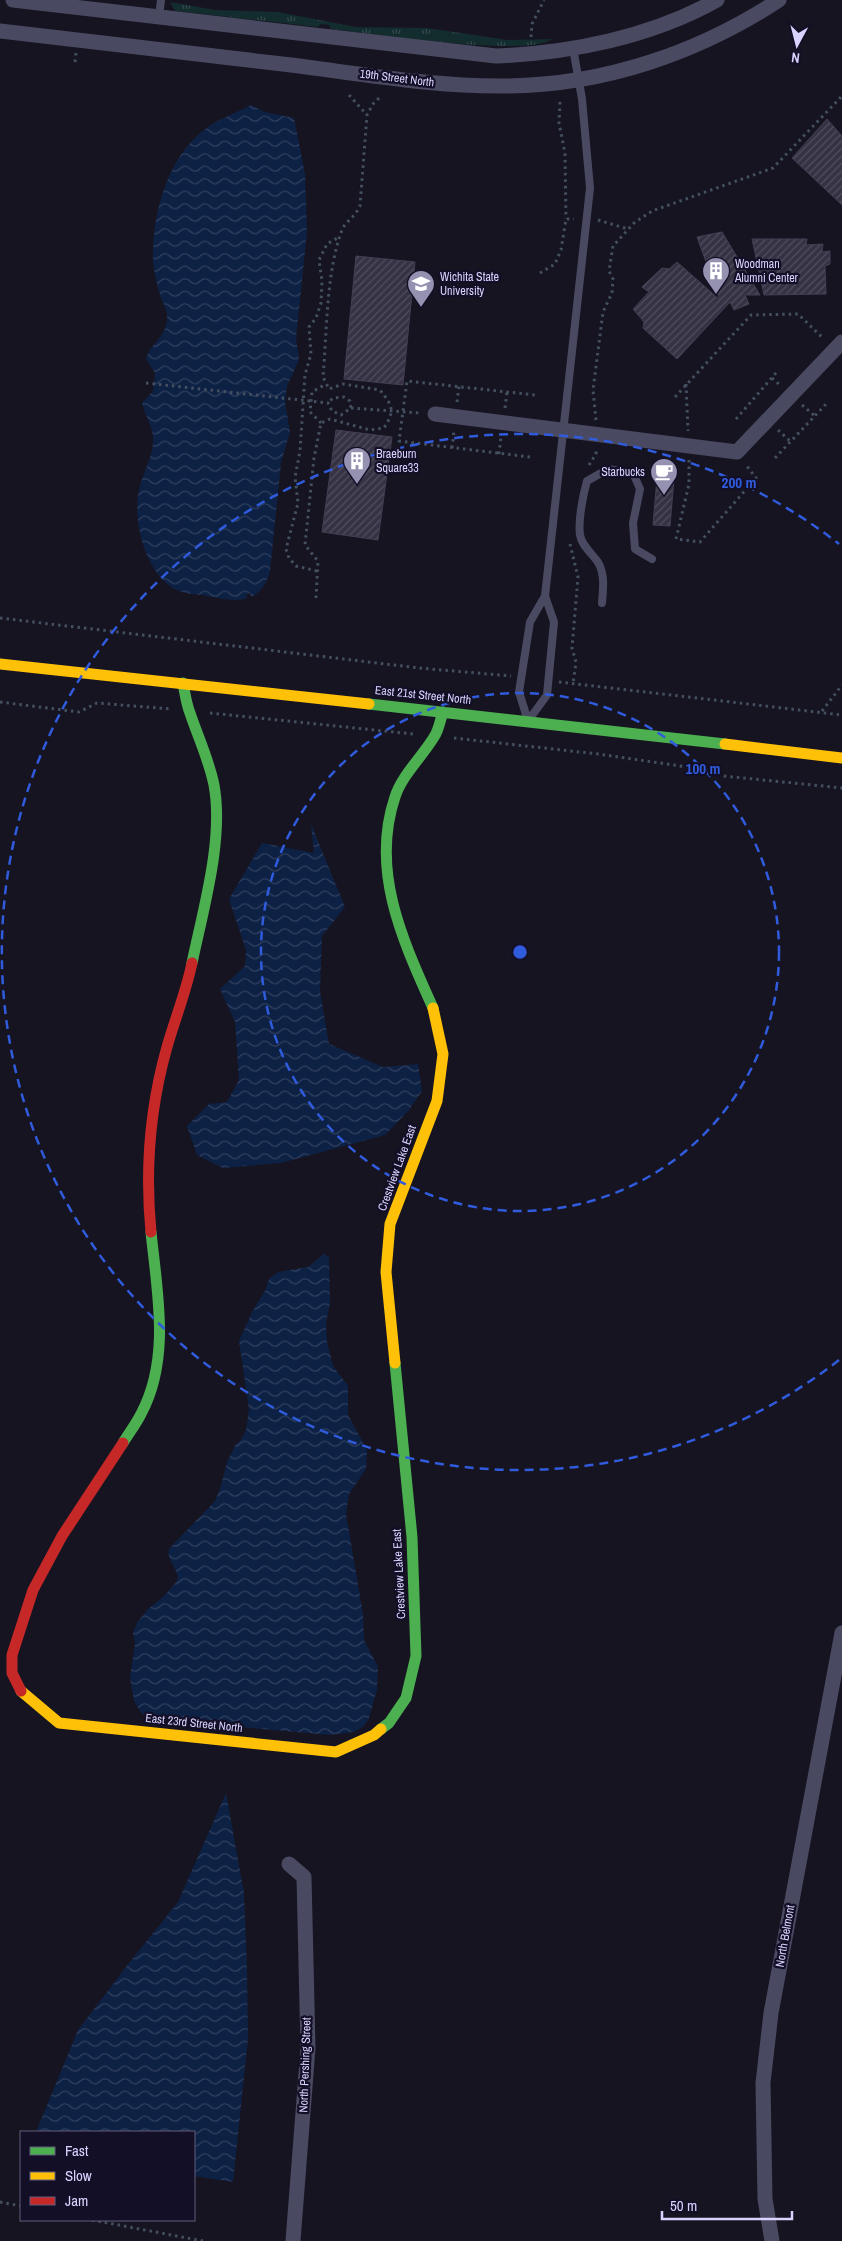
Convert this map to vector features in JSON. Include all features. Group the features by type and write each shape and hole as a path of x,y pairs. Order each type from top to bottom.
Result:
{"street":[{"path":"13,0 471,54 518,55 573,48 643,31 690,15 717,0"},
{"name":"19th Street North","path":"0,31 448,84 523,86 623,71 676,54 732,29 779,0"},
{"path":"435,414 737,452 838,346"},
{"name":"East 21st Street North","path":"0,664 528,721 842,758"},
{"name":"East 23rd Street North","path":"183,683 189,711 208,759 214,786 217,823 207,890 188,983 167,1048 150,1127 148,1203 161,1327 157,1371 142,1413 62,1536 33,1590 12,1655 12,1673 20,1690 59,1723 336,1752 374,1736"},
{"name":"Crestview Lake East","path":"374,1736 389,1723 406,1698 416,1656 412,1537 386,1272 390,1224 437,1101 443,1054 434,1009 404,942 389,891 385,844 395,796 420,755 435,736 442,712"},
{"name":"North Belmont","path":"772,2241 765,2199 764,2083 771,2013 842,1633"},
{"name":"North Pershing Street","path":"290,1864 304,1877 308,2048 293,2241"}],"lane":[{"path":"159,17 161,0"},
{"path":"528,721 518,692 530,622 545,596 590,188 579,78 573,48"},
{"path":"602,603 603,581 599,565 587,549 580,535 583,497 587,481 608,469 633,473 640,489 634,523 635,550 652,558"},
{"path":"528,721 546,695 548,681 554,622 545,596"}],"path":[{"path":"531,37 532,24 544,0"},
{"path":"349,95 367,115"},
{"path":"321,423 330,419 370,430 384,428 391,417 391,403 380,390 343,384 329,389 323,377 333,264 342,228 355,216 360,206 367,115 381,96"},
{"path":"584,471 596,454 593,390 603,312 612,293 613,279 609,271 613,246 634,223 652,211 773,168 842,96"},
{"path":"560,102 560,123 565,153 566,219"},
{"path":"317,571 296,566 289,558 286,549 298,503 295,477 300,451 305,375 311,354 309,328 316,318 321,302 322,281 319,260 327,244 340,236"},
{"path":"675,397 751,315 798,314 838,346"},
{"path":"736,419 776,373"},
{"path":"530,457 399,441 407,381 535,395"},
{"path":"146,383 328,403"},
{"path":"321,423 310,412 312,392 326,384"},
{"path":"686,384 689,484 676,539 700,542 756,478 737,452"},
{"path":"328,403 333,398 344,397 350,400 351,408"},
{"path":"776,458 828,402"},
{"path":"328,403 332,411 340,415 351,408 435,414"},
{"path":"316,598 318,561 305,545 314,458 321,423"},
{"path":"570,539 569,548 578,577 572,648 576,662 573,684"},
{"path":"0,618 419,668 521,677"},
{"path":"548,681 842,715"},
{"path":"822,712 826,703 842,685"},
{"path":"0,2202 20,2206"},
{"path":"97,2221 203,2241"}],"green space":[{"path":"170,2 215,10 278,12 356,27 427,28 508,40 552,39 537,44 512,46 446,43 331,29 329,25 321,24 318,27 175,11"}],"water":[{"path":"251,105 265,112 294,118 305,174 307,232 296,338 299,360 287,386 285,402 290,432 281,463 270,571 264,586 255,595 251,597 250,593 246,595 247,598 230,600 179,591 158,574 144,547 140,532 137,503 140,484 151,455 153,443 151,428 142,403 153,391 155,373 146,359 161,336 167,320 153,261 155,225 159,207 171,173 191,142 209,126"},
{"path":"311,824 345,907 322,936 320,991 329,1044 383,1067 418,1064 422,1091 409,1110 385,1135 281,1163 223,1168 197,1155 187,1126 209,1104 227,1102 239,1080 235,1022 220,989 245,966 246,950 229,899 262,843 314,853"},
{"path":"324,1254 329,1257 330,1302 326,1324 327,1342 333,1366 348,1386 348,1415 367,1450 366,1469 349,1494 346,1514 363,1614 364,1640 378,1667 377,1689 369,1718 364,1726 354,1732 330,1735 217,1725 142,1714 134,1701 130,1678 135,1643 133,1632 147,1610 164,1596 177,1581 177,1572 169,1558 169,1549 215,1501 227,1462 246,1430 249,1409 239,1341 253,1310 265,1291 269,1279 278,1272 308,1267"},
{"path":"226,1793 244,1893 247,1968 248,2039 233,2182 195,2176 195,2131 36,2131 78,2030 178,1902"}],"building":[{"path":"827,119 842,136 842,205 792,158"},
{"name":"Woodman Alumni Center","path":"722,232 760,295 745,295 749,304 734,310 730,302 677,359 643,328 644,322 633,309 649,292 642,287 662,268 669,269 677,262 720,300 697,237"},
{"path":"752,239 807,239 806,245 823,244 822,252 830,251 830,264 825,266 826,294 764,295"},
{"path":"356,256 415,262 403,385 344,379"},
{"name":"Braeburn Square33","path":"336,430 392,437 378,540 322,532"},
{"name":"Starbucks","path":"658,466 675,467 670,526 653,525"}],"traffic: fast":[{"path":"183,683 189,709 212,776 216,806 216,828 211,874 192,963"},
{"path":"369,704 725,744"},
{"path":"433,1008 411,957 393,905 388,879 386,852 388,825 398,789 436,734 443,712"},
{"path":"123,1443 141,1414 150,1393 159,1348 160,1325 151,1232"},
{"path":"381,1729 389,1723 406,1698 416,1656 412,1537 395,1363"}],"traffic: slow":[{"path":"0,664 369,704"},
{"path":"725,744 842,758"},
{"path":"395,1363 386,1272 390,1224 437,1101 443,1054 433,1008"},
{"path":"21,1691 59,1723 336,1752 374,1735 381,1729"}],"traffic: jam":[{"path":"151,1232 149,1162 156,1092 192,963"},
{"path":"21,1691 12,1673 12,1655 33,1590 62,1536 123,1443"}],"place":[{"name":"Woodman Alumni Center","path":"716,295"},
{"name":"Wichita State University","path":"421,308"},
{"name":"Braeburn Square33","path":"357,485"},
{"name":"Starbucks","path":"664,496"}]}
